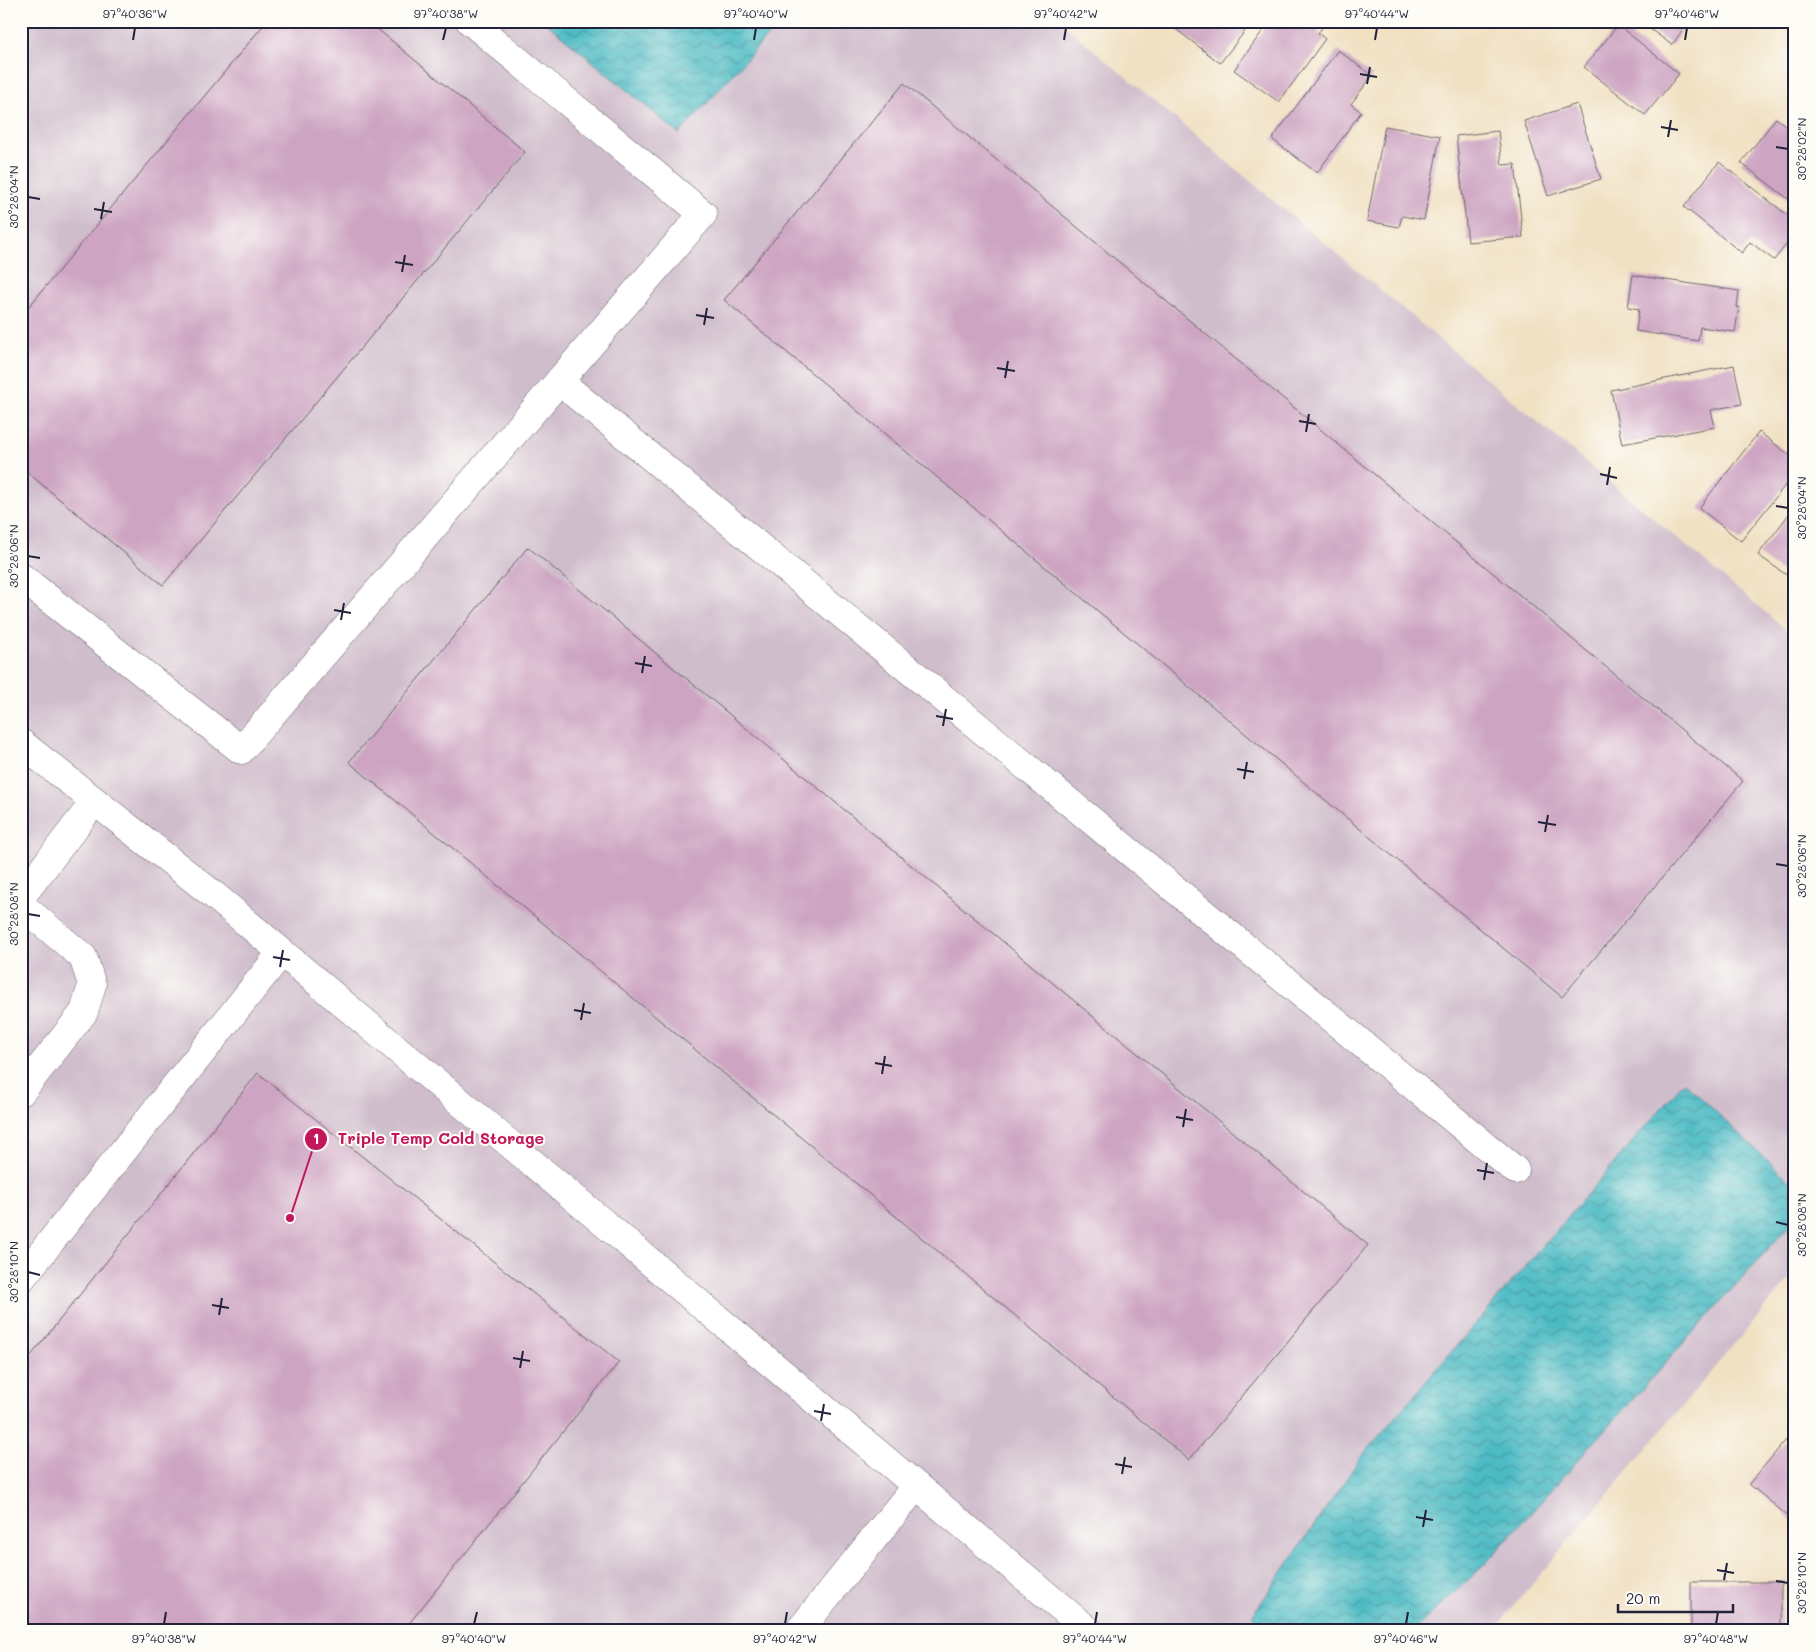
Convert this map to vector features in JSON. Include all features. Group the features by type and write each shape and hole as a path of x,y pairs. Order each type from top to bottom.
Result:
{"lane":[{"path":"21,578 241,750 703,214 470,21"},
{"path":"558,381 1515,1170"},
{"path":"21,743 215,896 1089,1631"},
{"path":"21,897 95,801"},
{"path":"21,904 83,957 92,985 84,1012 21,1092"},
{"path":"21,1279 282,952"},
{"path":"799,1631 916,1486"}],"shaded area":[{"path":"21,21 1059,21 1795,637 1795,1272 1493,1631 21,1631"}],"water":[{"path":"544,21 781,21 679,134"},
{"path":"1684,1082 1795,1186 1795,1219 1484,1565 1413,1631 1270,1631 1252,1616 1361,1457"}],"building":[{"path":"267,21 368,21 525,152 163,585 21,467 21,316"},
{"path":"1170,21 1253,21 1220,63 1168,23"},
{"path":"1270,21 1327,21 1318,33 1325,39 1279,102 1234,70"},
{"path":"1639,21 1689,21 1672,45"},
{"path":"1618,25 1679,74 1645,115 1584,67"},
{"path":"1338,50 1372,76 1351,104 1361,112 1317,173 1272,139"},
{"path":"904,83 1743,781 1562,997 724,300"},
{"path":"1577,104 1601,179 1548,196 1524,121"},
{"path":"1776,118 1795,133 1795,204 1741,163"},
{"path":"1385,126 1440,136 1424,220 1402,216 1399,227 1367,221"},
{"path":"1498,131 1502,165 1515,164 1523,237 1468,242 1456,136"},
{"path":"1719,162 1795,221 1795,234 1774,260 1750,242 1742,253 1684,207"},
{"path":"1633,275 1739,291 1737,307 1739,307 1735,332 1700,327 1698,341 1636,331 1639,309 1628,307"},
{"path":"1734,365 1742,404 1711,410 1715,427 1622,444 1611,390"},
{"path":"1759,432 1795,459 1795,473 1741,541 1699,508"},
{"path":"1795,506 1795,581 1758,555"},
{"path":"528,547 1368,1245 1189,1460 349,762"},
{"path":"258,1073 619,1362 403,1631 21,1631 21,1368"},
{"path":"1786,1440 1795,1448 1795,1522 1749,1484"},
{"path":"1691,1582 1781,1582 1781,1631 1691,1631"}],"place":[{"name":"Triple Temp Cold Storage","path":"290,1218"}]}
